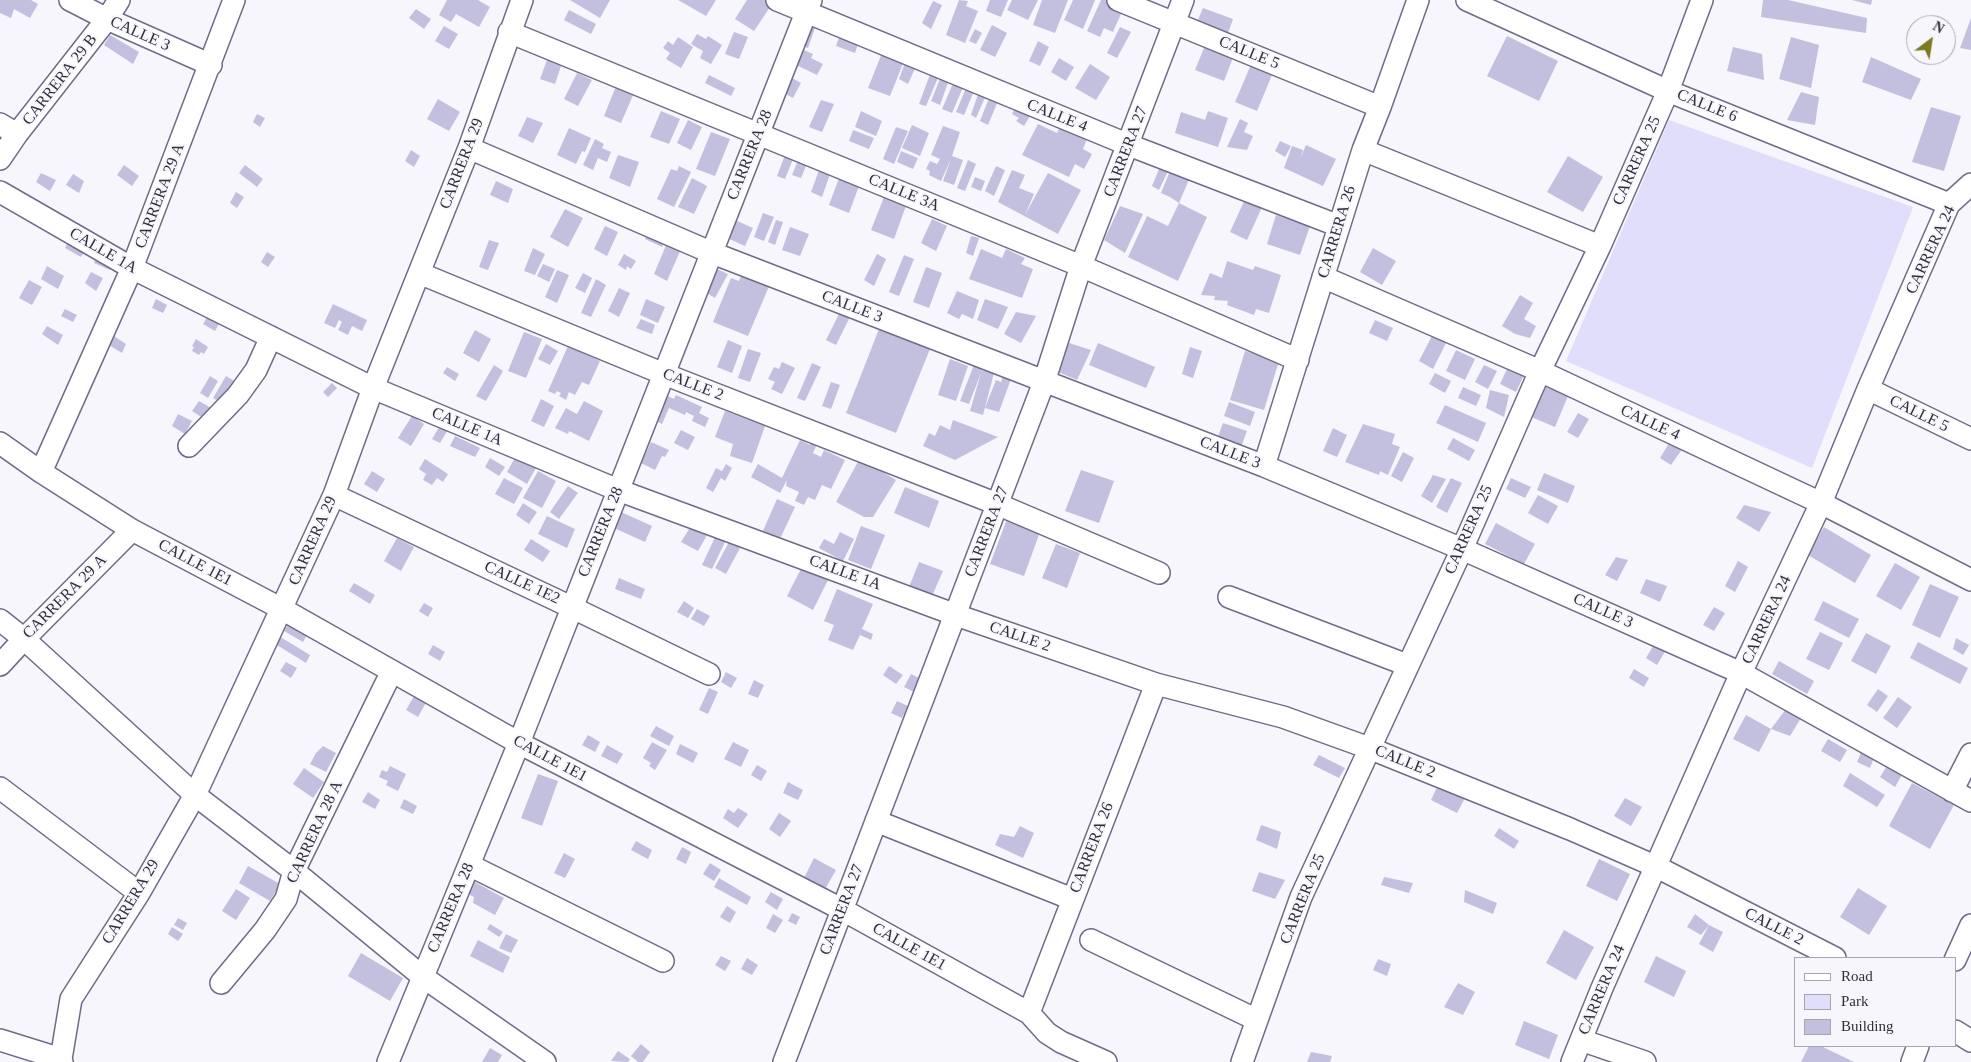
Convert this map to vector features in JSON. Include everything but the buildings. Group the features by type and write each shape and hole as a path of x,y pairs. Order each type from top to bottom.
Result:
{"street":[{"name":"CALLE 3","path":"70,0 107,19 211,65"},
{"name":"CARRERA 29 B","path":"0,159 9,129 107,19 119,0"},
{"name":"CARRERA 29 A","path":"41,472 132,268 211,65 234,0"},
{"name":"CARRERA 29","path":"61,1060 71,999 139,893 195,795 334,495 373,388 469,148 522,0"},
{"name":"CALLE 4","path":"777,0 808,6 1129,146 1339,226"},
{"name":"CALLE 5","path":"1118,0 1380,107"},
{"name":"CARRERA 27","path":"784,1062 1044,382 1081,266 1129,146 1183,0"},
{"name":"CARRERA 26","path":"1264,466 1363,150 1418,0"},
{"name":"CALLE 6","path":"1467,0 1668,90 1949,204"},
{"name":"CARRERA 25","path":"1242,1062 1301,896 1462,548 1540,371 1600,246 1668,90 1702,0"},
{"name":"CARRERA 28","path":"388,1062 519,743 808,6"},
{"name":"CALLE 3A","path":"510,32 1081,266 1298,360"},
{"name":"CALLE 3","path":"469,148 710,252 1264,466 1462,548 1742,673 1971,801"},
{"path":"1363,150 1600,246"},
{"name":"CARRERA 24","path":"1572,1062 1742,673 1821,503 1868,389 1949,204 1971,184"},
{"name":"CALLE 1A","path":"0,192 132,268 373,388 618,490 956,615"},
{"name":"CALLE 2","path":"420,273 664,374 997,504 1159,573"},
{"name":"CALLE 4","path":"1323,277 1540,371 1821,503 1971,580"},
{"path":"189,446 238,395 256,370 271,337"},
{"name":"CALLE 5","path":"1868,389 1971,439"},
{"name":"CALLE 1E1","path":"0,442 41,472 132,530 282,609 519,743 843,910 1029,1013 1047,1033 1061,1042 1106,1062"},
{"name":"CALLE 1E2","path":"334,495 709,674"},
{"name":"CARRERA 29 A","path":"0,665 24,638 132,530"},
{"path":"1229,597 1407,665"},
{"name":"CALLE 2","path":"956,615 1156,684 1283,717 1369,748 1570,829 1656,867 1833,957"},
{"path":"0,620 24,638 195,795 294,872 423,977 545,1062"},
{"name":"CARRERA 28 A","path":"221,983 265,930 286,899 294,872 392,671"},
{"name":"CARRERA 26","path":"1029,1013 1156,684"},
{"path":"1952,791 1971,754"},
{"path":"0,788 139,893"},
{"path":"876,821 1072,899"},
{"path":"469,865 663,961"},
{"path":"1956,958 1971,925"},
{"path":"1091,940 1257,1020"},
{"path":"1956,1032 1971,1041"},
{"path":"0,1040 61,1060"},
{"path":"1580,1040 1645,1062"},
{"path":"1912,1062 1918,1047"}],"green space":[{"path":"1669,120 1913,207 1812,468 1566,361"}]}
